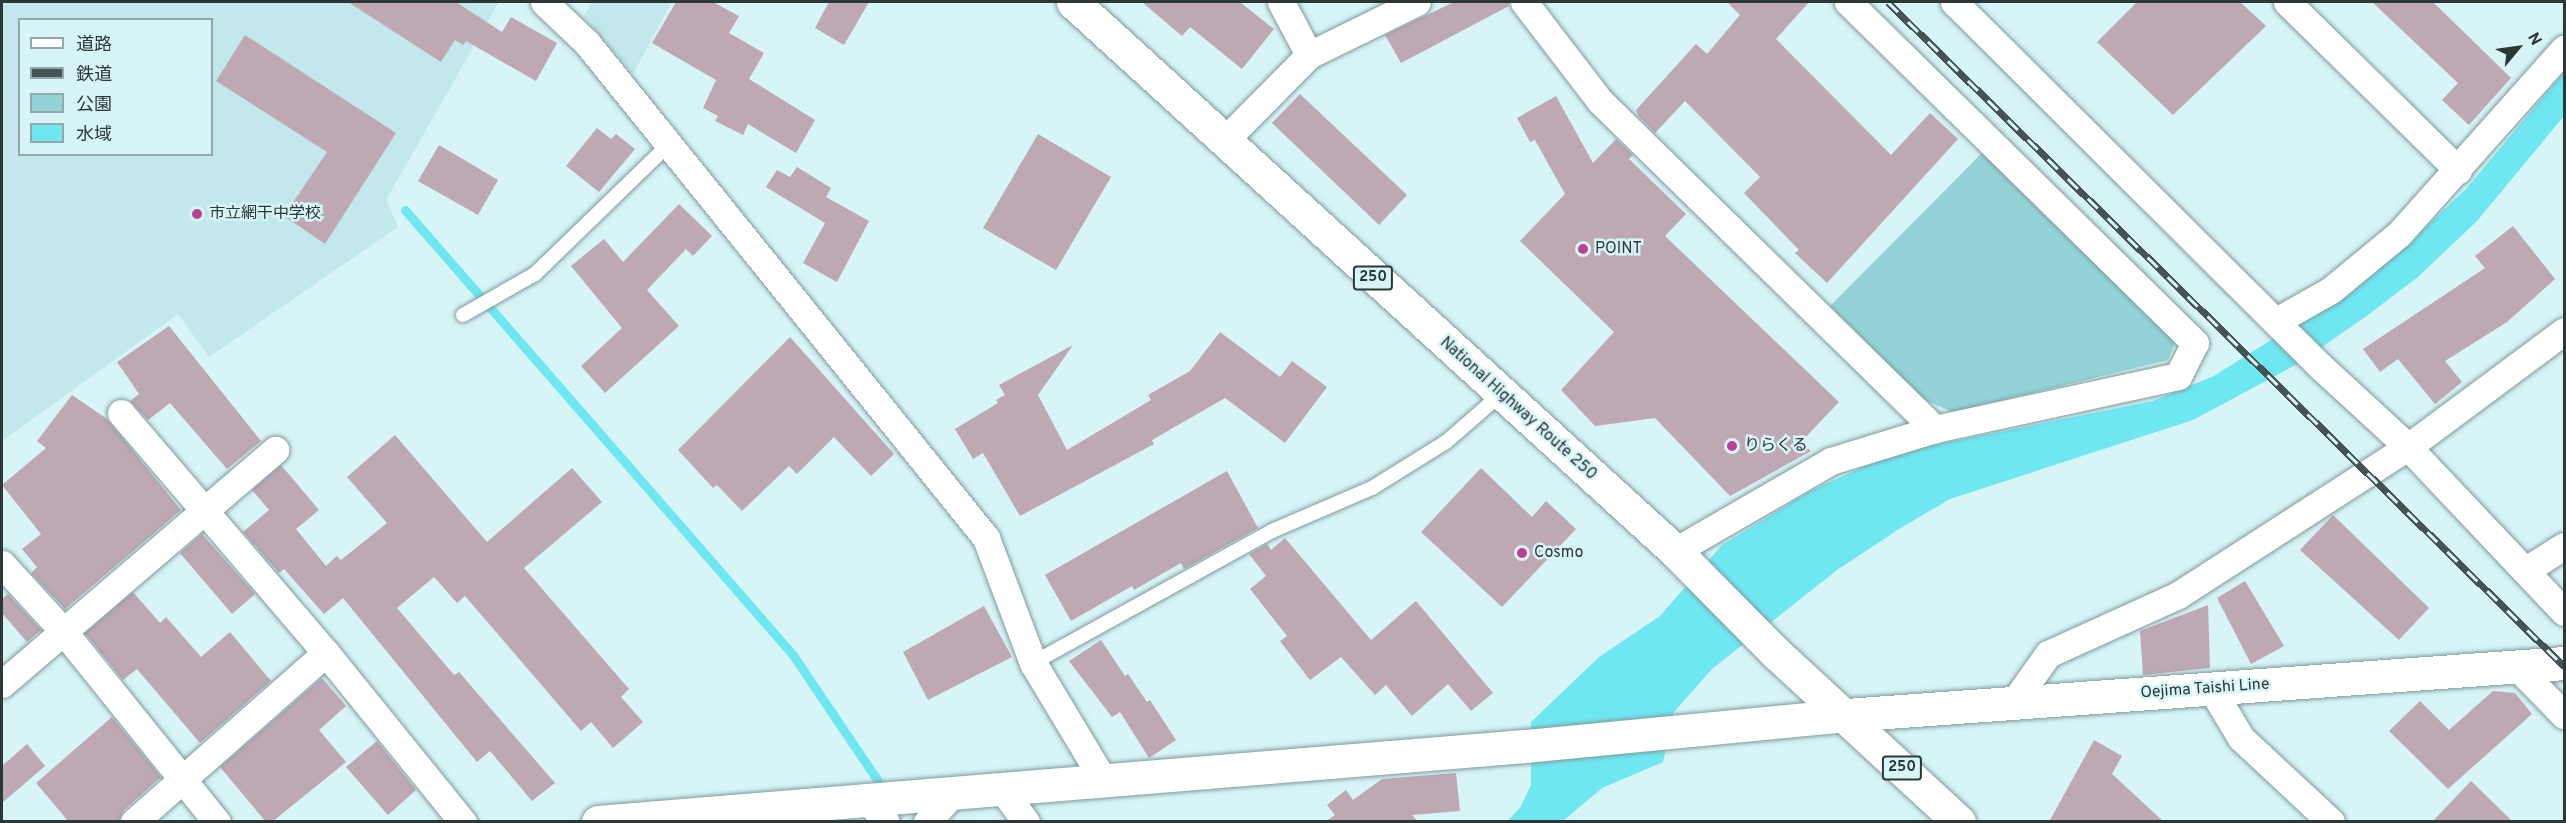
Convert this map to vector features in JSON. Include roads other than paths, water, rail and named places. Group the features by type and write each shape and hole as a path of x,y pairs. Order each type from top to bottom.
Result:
{"main road":[{"name":"National Highway Route 250","path":"1073,2 1222,142 1675,551 1776,653 1846,715 1959,822"},
{"name":"Oejima Taishi Line","path":"597,822 877,811 934,803 1002,789 1524,746 1846,715 2565,663"}],"street":[{"path":"544,2 587,43 987,538 1033,663 1104,781"},
{"path":"1281,2 1310,55"},
{"path":"1222,142 1310,55 1417,2"},
{"path":"1524,2 1600,101 1935,429"},
{"path":"1675,551 1831,461 1935,429 2178,376 2195,343 1848,2"},
{"path":"1954,2 2278,320 2320,366 2408,447 2565,612"},
{"path":"2287,2 2458,170"},
{"path":"2278,320 2331,290 2399,234 2565,49"},
{"path":"2014,702 2048,654 2178,595 2408,447 2565,331"},
{"path":"121,413 326,653 463,822"},
{"path":"2,684 275,450"},
{"path":"2526,570 2565,546"},
{"path":"2,564 64,632 183,776 217,822"},
{"path":"134,822 183,776 326,653"},
{"path":"2516,666 2565,715"},
{"path":"2211,688 2241,738 2331,822"},
{"path":"1002,789 1026,822"}],"lane":[{"path":"470,312 535,274 669,144"},
{"path":"1033,663 1272,531 1372,488 1446,442 1501,394"}],"water":[{"path":"2564,72 2564,116 2477,221 2419,276 2368,315 2299,363 2193,420 1950,499 1837,570 1712,669 1674,712 1663,762 1602,788 1563,821 1506,822 1520,808 1531,785 1531,722 1599,657 1660,616 1722,545 1812,490 1870,464 1924,447 2153,401 2214,376 2352,289 2410,242 2467,188"}],"waterway":[{"path":"405,210 793,655 886,793"}],"railway":[{"path":"1888,2 2564,666"}],"place":[{"name":"市立網干中学校","path":"197,214"},
{"name":"POINT","path":"1583,249"},
{"name":"りらくる","path":"1732,446"},
{"name":"Cosmo","path":"1522,553"}]}
